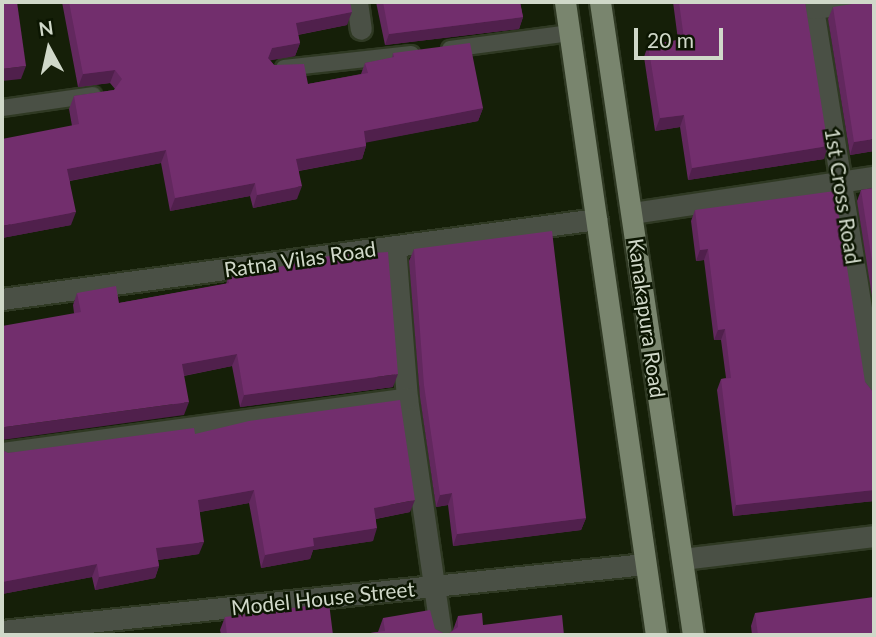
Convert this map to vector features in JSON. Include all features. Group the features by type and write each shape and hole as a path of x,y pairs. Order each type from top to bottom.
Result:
{"main road":[{"name":"Kanakapura Road","path":"565,2 656,635"},
{"name":"Kanakapura Road","path":"600,2 693,635"}],"street":[{"path":"357,2 361,29"},
{"path":"813,5 862,2"},
{"name":"1st Cross Road","path":"813,5 874,391"},
{"path":"632,213 874,177"},
{"name":"Ratna Vilas Road","path":"2,299 597,219"},
{"path":"394,246 407,398 442,635"},
{"path":"2,453 407,398"},
{"path":"682,559 874,536"},
{"name":"Model House Street","path":"2,631 645,564"}],"lane":[{"path":"274,69 570,33"},
{"path":"2,108 107,93"}],"building":[{"path":"2,2 17,2 26,66 2,69"},
{"path":"69,2 350,2 352,12 296,23 300,43 272,48 268,58 274,65 304,64 308,84 368,73 365,63 394,57 393,53 470,43 483,108 364,131 366,146 296,159 302,186 257,195 255,183 175,198 166,150 67,169 76,212 2,226 2,139 79,124 74,96 114,90 122,79 115,70 83,74"},
{"path":"383,2 520,2 523,17 389,34"},
{"path":"679,2 805,2 828,146 692,168 684,115 660,118 648,45 684,39"},
{"path":"874,2 874,139 854,142 833,7"},
{"path":"874,188 874,274 861,190"},
{"path":"835,191 865,382 874,392 874,490 736,505 721,379 731,378 725,329 718,330 708,249 700,250 695,210"},
{"path":"552,231 586,518 457,534 452,493 440,495 424,385 414,249"},
{"path":"388,252 398,374 244,395 237,354 182,364 189,402 5,427 2,430 2,326 81,312 77,293 116,286 119,303 229,283 228,278 329,256"},
{"path":"400,400 415,500 374,508 377,528 313,538 314,546 265,555 254,490 198,500 204,542 156,548 159,566 99,577 97,564 2,582 2,450 8,453 194,428 195,434 249,421"},
{"path":"874,597 874,635 758,635 755,613"},
{"path":"329,603 333,635 227,635 225,617"},
{"path":"430,610 435,629 447,635 356,635 385,631 383,618"},
{"path":"482,613 483,625 562,615 564,635 447,635 458,627 458,616"}]}
